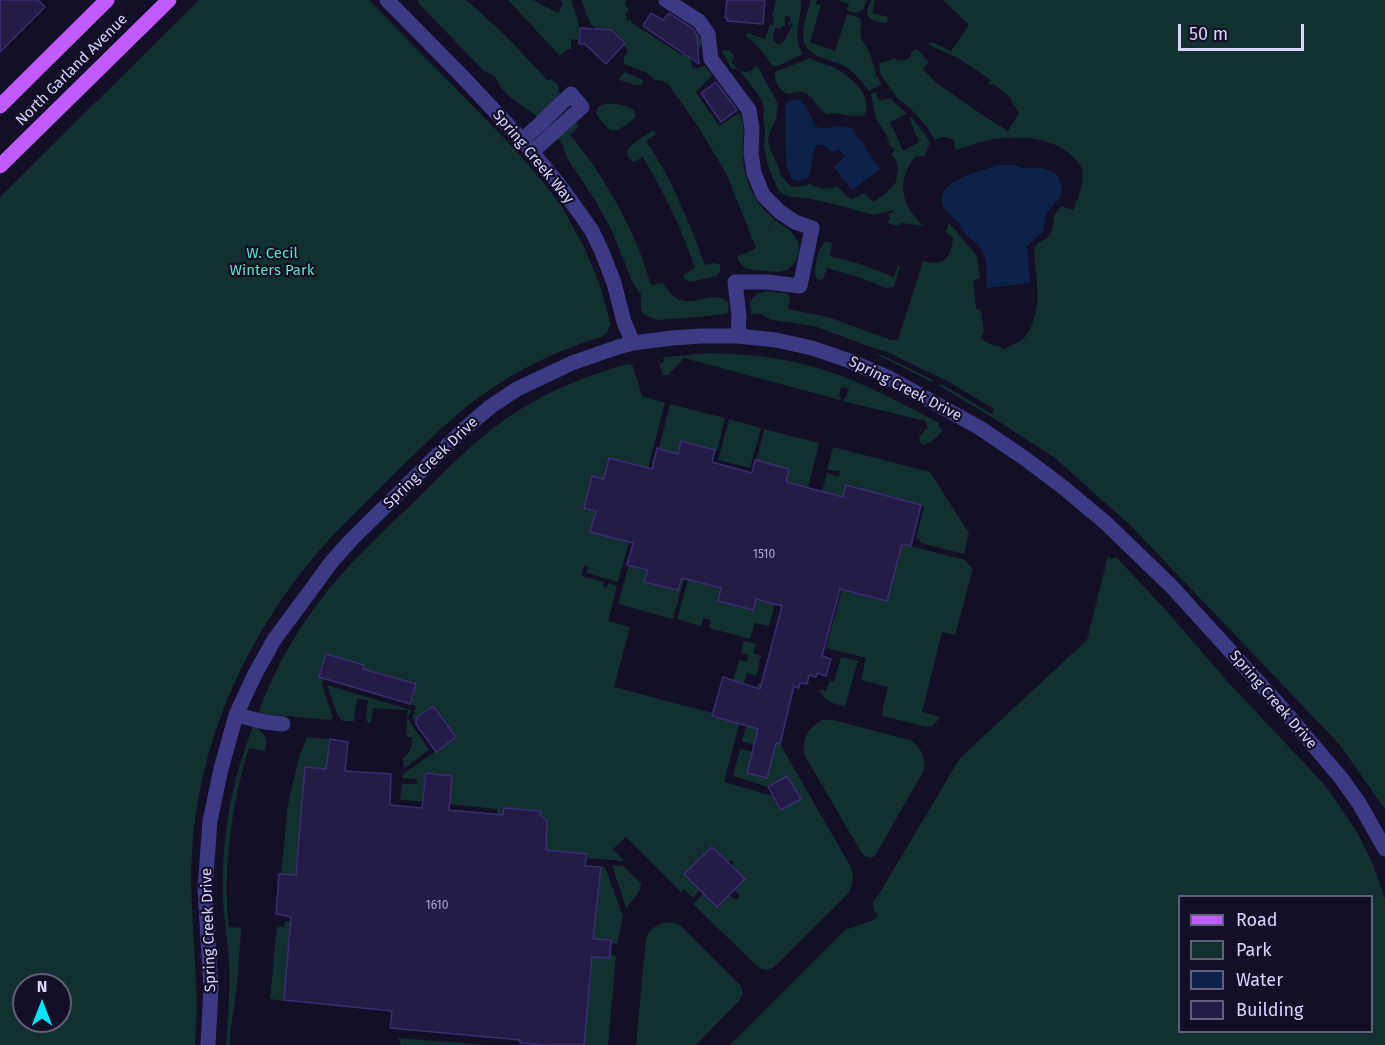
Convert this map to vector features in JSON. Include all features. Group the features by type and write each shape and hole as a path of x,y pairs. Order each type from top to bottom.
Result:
{"main road":[{"name":"North Garland Avenue","path":"0,106 108,0"},
{"name":"North Garland Avenue","path":"0,166 169,0"}],"street":[{"name":"Spring Creek Way","path":"387,0 522,140 557,182 592,231 614,283 624,322 633,343"},
{"path":"666,0 699,21 708,34 711,59 749,110 754,174 763,195 780,212 795,222 812,228 800,286 766,282 735,282 739,316 738,336"},
{"path":"522,140 570,94 582,107 532,152"},
{"name":"Spring Creek Drive","path":"208,1045 211,989 205,889 207,848 215,795 236,715 274,640 333,560 353,538 489,407 517,389 572,363 633,343 701,336 738,336 776,340 812,348 879,374 980,428 1064,488 1107,524 1165,580 1281,707 1341,778 1359,803 1385,849"},
{"path":"236,715 283,724"}],"green space":[{"name":"W. Cecil Winters Park","path":"199,0 369,0 510,144 562,207 584,247 600,285 611,325 606,334 601,337 563,350 508,378 449,421 328,541 297,578 258,637 227,700 205,766 198,801 191,879 196,992 195,1045 0,1045 0,197"},
{"path":"418,0 465,0 470,3 507,37 548,81 551,79 558,85 560,94 539,118 510,97 502,89 495,76 483,70 418,3"},
{"path":"508,0 533,0 558,13 563,4 561,0 571,0 579,24 578,40 571,39 571,49 566,50 560,56"},
{"path":"581,0 626,0 625,5 629,9 625,15 626,20 630,19 632,23 682,55 698,34 702,42 701,48 696,45 688,49 693,69 705,66 712,75 696,92 719,126 739,113 744,129 745,173 751,191 775,219 758,243 775,220 791,231 797,240 799,249 794,264 787,270 777,272 747,269 738,260 738,256 756,248 727,175 699,128 669,85 624,64 627,49 606,30 592,26"},
{"path":"776,0 801,0 797,34 803,54 778,66 772,66 763,52 746,35 747,33 765,39 770,25 773,25 774,17 772,16","holes":["785,16 789,16 791,20 788,23 789,26 793,24 784,41 779,45 773,40 773,35 776,27 779,29 785,25"]},
{"path":"811,0 817,0 816,4 821,5 810,42 835,51 847,14 860,18 861,38 870,54 875,75 882,84 869,91 846,67 808,49 803,32"},
{"path":"837,0 867,0 863,10 856,13 847,10 849,4"},
{"path":"871,0 875,0 872,13 888,17 887,23 868,17 867,10"},
{"path":"943,0 1385,0 1385,809 1339,744 1131,526 1055,458 940,386 941,384 992,414 994,409 949,382 885,351 814,326 772,320 760,314 751,313 750,302 758,294 772,292 788,294 790,297 788,309 828,317 891,340 898,340 923,261 941,261 948,256 953,238 946,232 949,223 977,256 980,278 973,280 976,309 981,310 984,332 981,338 1005,349 1025,337 1035,317 1037,306 1034,250 1037,244 1048,237 1053,228 1054,216 1061,206 1073,210 1082,184 1082,169 1066,151 1038,139 995,139 955,150 954,140 940,137 935,140 910,108 899,100 881,75 879,63 894,58 907,59 911,57 911,52 917,49 929,62 923,69 938,84 984,116 1008,131 1019,113 1011,98 995,85 988,84 991,80 958,58 927,44 932,42 951,51 969,25"},
{"path":"730,50 734,57 731,63 741,71 747,72 755,66 758,67 778,104 776,119 768,142 780,174 790,186 810,184 827,188 837,186 848,198 853,199 864,193 873,202 896,182 898,168 896,160 891,155 895,150 889,144 876,118 871,94 876,92 878,99 890,98 907,114 890,122 903,151 919,142 909,117 911,117 930,143 924,156 915,157 909,166 903,185 904,194 910,211 924,226 902,223 898,226 887,223 890,218 888,214 893,210 874,215 812,199 782,194 769,169 766,156 762,100 740,71 731,68 722,51"},
{"path":"810,58 833,67 858,86 866,100 865,115 827,114 807,94 796,92 788,94 779,88 775,72"},
{"path":"624,72 643,80 643,84 634,85 619,80"},
{"path":"605,104 628,107 635,111 635,117 618,130 609,129 596,113 598,107"},
{"path":"575,123 579,126 570,135 591,162 617,205 639,250 651,285 663,283 679,300 694,301 716,297 723,299 729,303 728,313 657,320 643,314 641,295 632,281 612,231 567,158 557,137"},
{"path":"653,131 655,135 646,141 672,186 705,265 715,263 720,265 720,272 716,276 691,282 685,280 683,276 695,268 672,211 643,157 634,162 627,154 628,150 641,138"},
{"path":"825,242 832,244 830,256 894,277 900,266 894,287 886,288 827,268 820,281 815,274 816,265 818,254"},
{"path":"709,353 775,358 825,370 902,403 939,423 939,428 943,430 931,442 921,444 919,437 928,427 925,421 843,401 849,389 841,387 840,400 684,358 668,375 663,375 659,364 664,362 665,357"},
{"path":"874,353 884,356 933,380 932,382"},
{"path":"628,364 633,367 642,396 665,403 648,468 604,479 592,476 584,508 596,511 590,532 629,542 618,582 586,573 588,567 584,566 581,576 604,582 603,586 607,588 608,583 617,586 608,621 630,627 614,687 713,713 712,717 735,723 743,709 724,782 773,796 781,810 801,799 787,776 768,787 733,776 740,749 753,752 747,773 767,778 774,751 742,741 758,683 765,684 756,738 780,744 853,874 848,894 775,966 769,969 758,967 693,904 703,894 717,907 730,895 735,900 740,896 734,890 745,879 732,866 734,862 731,860 728,863 712,847 685,874 700,890 693,898 684,889 681,892 626,837 613,849 624,861 586,858 586,854 543,850 546,844 547,822 540,815 540,811 504,808 503,818 497,818 497,809 439,803 450,798 452,776 426,773 423,795 427,802 400,800 402,784 417,784 417,779 402,778 403,774 456,737 433,706 413,720 416,706 410,704 415,684 370,671 364,690 357,688 364,665 326,654 319,677 324,679 322,685 333,718 331,720 259,712 283,658 303,624 327,591 369,545 455,461 505,419 532,402 572,383"},
{"path":"670,404 725,418 717,451 681,441 678,454 659,448"},
{"path":"729,419 761,428 750,468 718,460"},
{"path":"764,429 819,443 808,488 786,482 789,469 756,461"},
{"path":"833,447 930,472 969,533 964,554 921,543 919,539 916,539 924,506 847,485 843,497 822,491 827,473 839,477 840,471 827,470"},
{"path":"902,544 965,560 973,569 955,635 942,632 922,712 940,717 934,725 927,727 882,716 888,687 861,680 866,658 826,648 842,589 887,601"},
{"path":"1108,556 1111,559 1117,558 1321,781 1357,832 1372,862 1385,899 1385,1045 730,1045 847,928 876,919 878,914 874,911 873,902 960,758 1087,640"},
{"path":"629,565 648,570 645,582 678,590 682,578 684,579 673,619 618,604"},
{"path":"688,580 721,588 719,601 753,610 756,599 775,604 769,626 755,623 750,639 709,628 711,620 703,618 701,626 677,619"},
{"path":"744,641 756,644 753,653 761,656 756,676 747,673 744,683 733,681 739,660 747,662 748,655 741,653"},
{"path":"841,657 858,661 845,706 829,701 819,689 826,691 830,681 834,682"},
{"path":"327,685 411,710 408,719 429,750 404,769 403,758 412,744 412,737 406,734 408,710 373,708 369,723 366,720 368,700 357,699 354,721 343,721 338,716"},
{"path":"822,720 833,720 910,740 922,753 924,770 873,857 867,857 861,852 804,754 807,734"},
{"path":"254,725 265,736 265,751 249,748 238,789 228,853 229,927 241,928 230,1045 226,1045 229,973 223,899 224,855 234,788"},
{"path":"307,737 330,739 327,769 305,767 296,875 281,874 288,804 299,757"},
{"path":"612,865 623,866 641,883 638,894 626,908"},
{"path":"601,867 605,867 623,916 617,944 611,943 611,940 593,939"},
{"path":"285,921 291,922 284,1001 270,999 277,926 284,927"},
{"path":"667,922 678,924 683,928 740,985 743,994 739,1001 696,1045 636,1045 646,938 654,927"},
{"path":"610,955 616,956 608,1045 584,1045 592,957 609,958"},
{"path":"398,1038 488,1045 401,1045"}],"water":[{"path":"794,99 800,100 808,109 815,126 823,129 838,126 852,128 880,169 852,190 834,167 845,156 840,150 831,152 825,146 817,145 808,178 798,181 792,179 786,165 785,105"},
{"path":"998,165 1041,168 1054,172 1062,187 1060,197 1046,214 1043,232 1027,246 1030,283 987,288 986,263 982,251 946,211 942,200 944,192 959,179"}],"building":[{"path":"0,0 38,0 45,7 0,52"},
{"path":"727,0 765,0 763,24 727,21 728,18 725,18"},
{"path":"651,13 663,20 669,13 692,28 697,35 699,64 643,26"},
{"path":"580,28 611,30 625,43 606,64 585,44 579,44"},
{"path":"716,82 737,110 721,122 701,93"},
{"path":"681,441 715,450 712,462 752,473 755,460 789,469 786,482 843,497 846,485 921,505 911,546 902,544 887,601 840,589 822,656 831,659 826,676 817,673 816,677 809,675 807,684 800,683 799,688 794,686 780,744 776,743 767,778 747,773 758,729 712,716 723,677 760,689 782,606 756,599 753,610 718,601 721,588 682,578 678,590 644,582 648,570 627,565 633,543 590,532 596,511 584,508 592,476 604,479 609,458 652,469 657,448 678,454"},
{"path":"326,654 364,665 363,669 416,684 410,704 319,677"},
{"path":"433,706 456,737 436,752 416,724 416,718"},
{"path":"330,739 348,742 345,771 391,774 390,805 422,808 426,773 452,776 449,810 503,815 504,808 541,811 540,815 547,821 546,850 587,854 585,866 601,867 593,939 611,940 610,958 592,957 584,1045 520,1043 520,1040 390,1028 392,1011 284,1000 291,917 276,914 279,874 296,875 305,767 326,769"},
{"path":"787,776 801,799 781,810 768,787"},
{"path":"712,847 745,879 717,907 684,874"}]}
